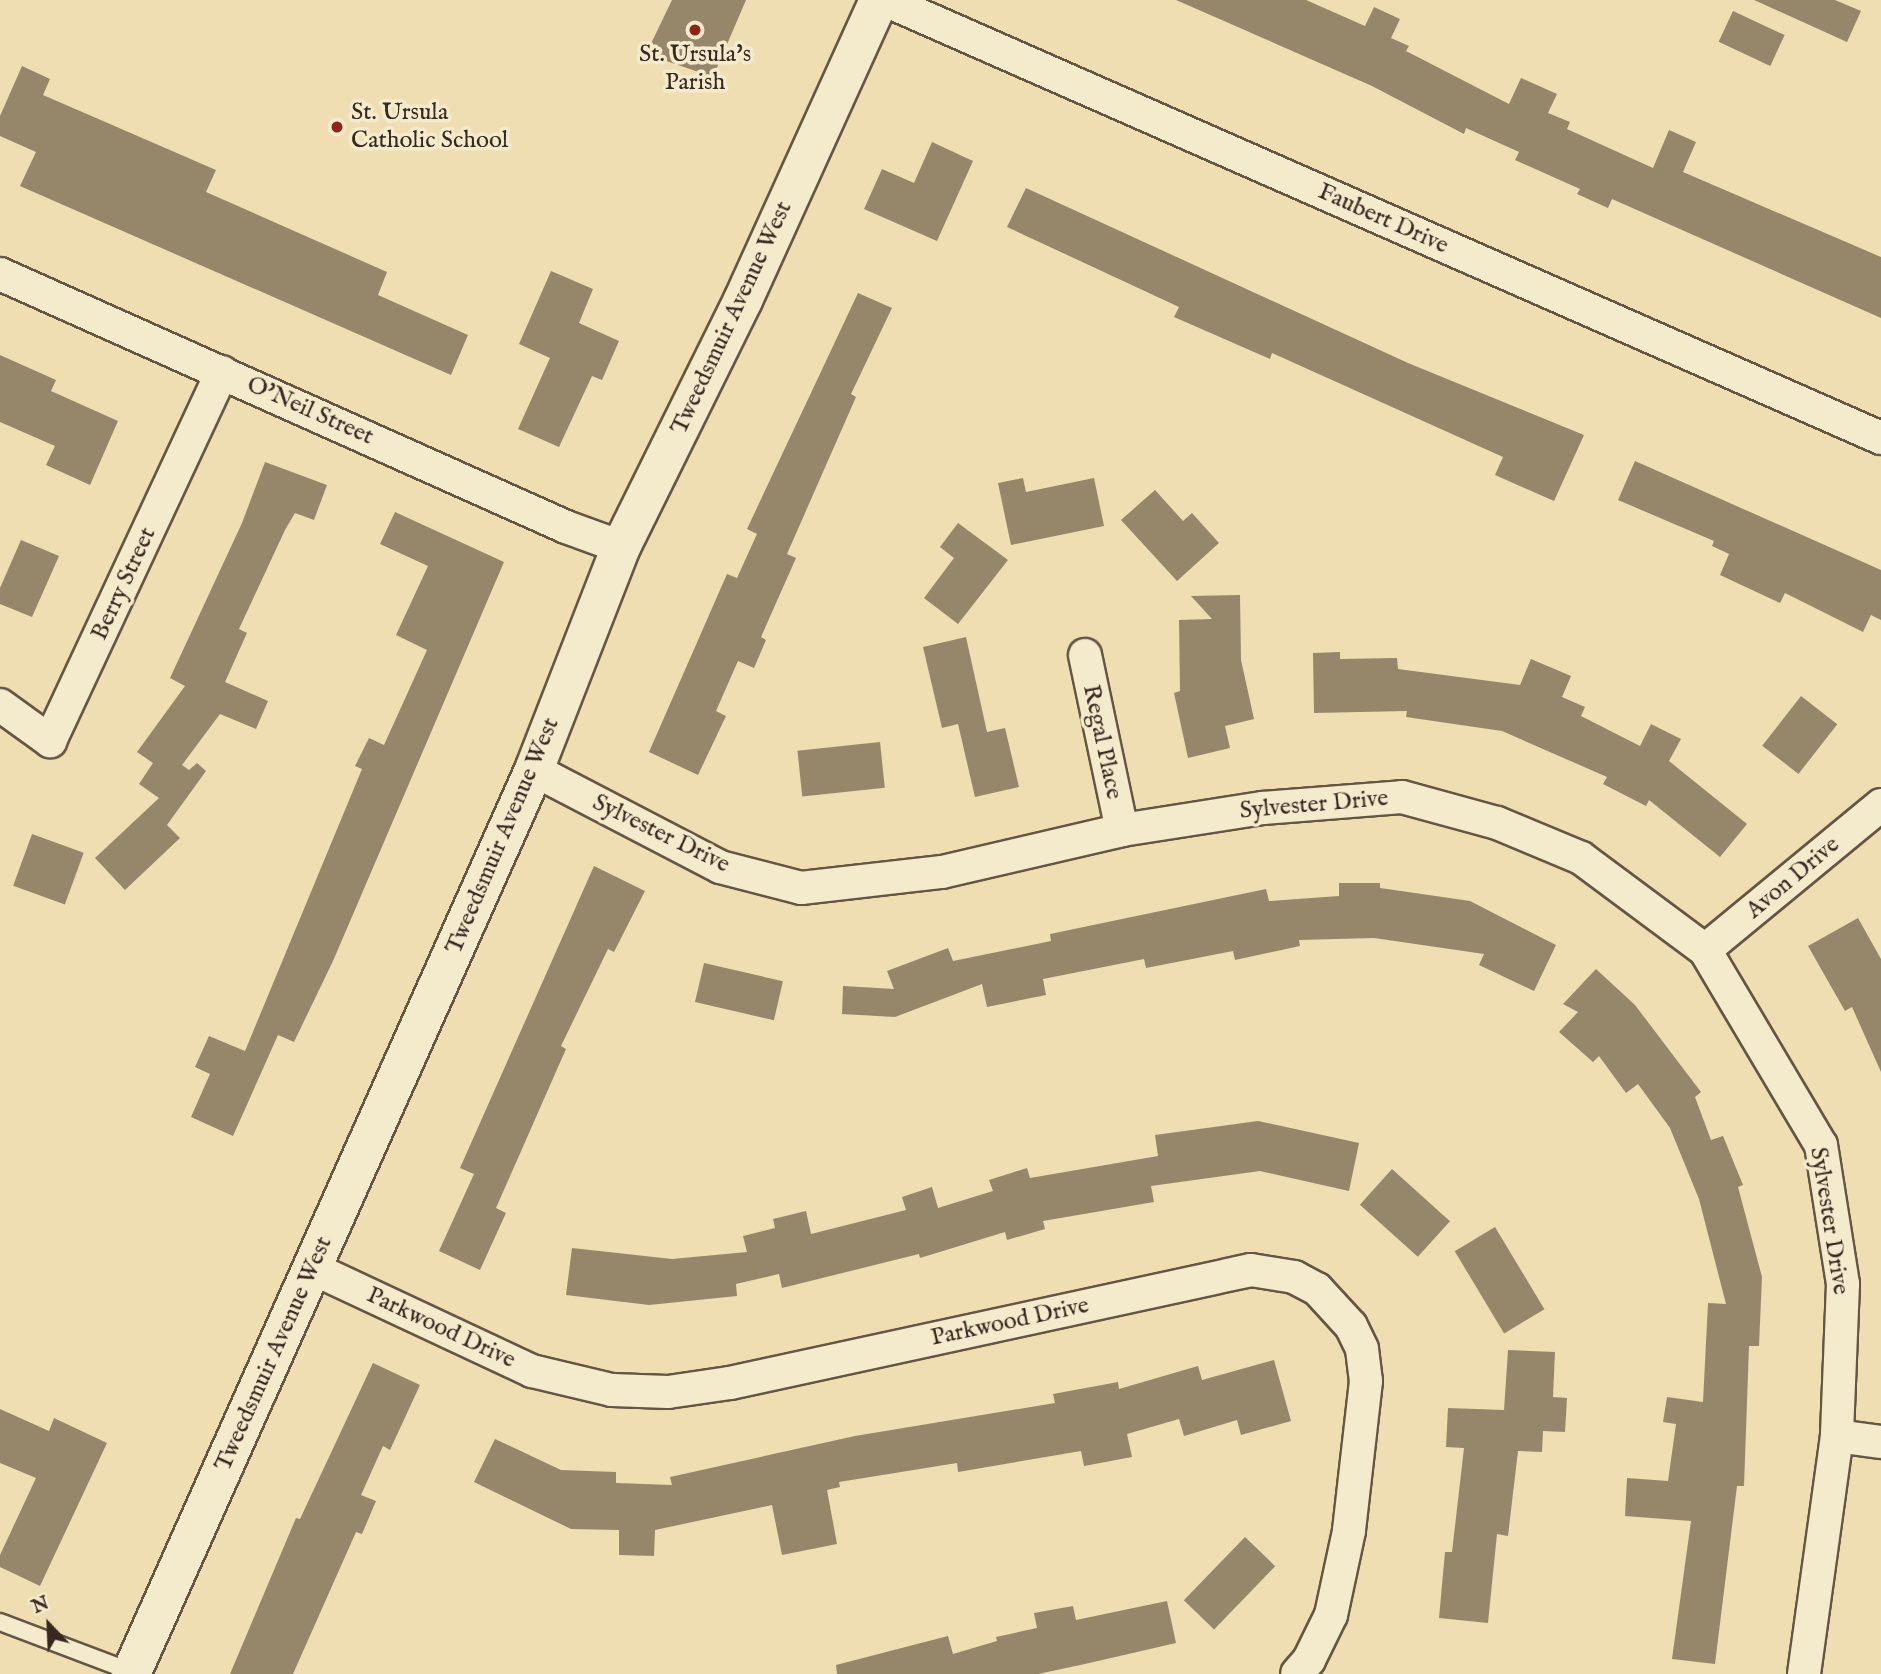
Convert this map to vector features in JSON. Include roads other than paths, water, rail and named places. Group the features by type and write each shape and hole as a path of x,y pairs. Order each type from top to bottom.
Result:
{"street":[{"name":"Tweedsmuir Avenue West","path":"132,1673 534,770 621,547 743,300 878,0"},
{"name":"Faubert Drive","path":"885,0 1881,438"},
{"name":"O'Neil Street","path":"0,274 566,527 621,547"},
{"name":"Berry Street","path":"0,705 50,741 222,372"},
{"name":"Regal Place","path":"1084,655 1122,830"},
{"name":"Sylvester Drive","path":"534,770 720,867 801,888 942,872 1122,830 1263,808 1402,797 1497,823 1581,858 1705,950 1821,1145 1843,1284 1837,1436 1804,1674"},
{"name":"Avon Drive","path":"1705,950 1881,805"},
{"name":"Parkwood Drive","path":"312,1268 532,1371 611,1390 668,1392 730,1383 1251,1270 1294,1277 1317,1289 1351,1326 1362,1349 1366,1381 1349,1531 1331,1615 1297,1674"},
{"path":"1837,1436 1881,1442"}],"lane":[{"path":"0,1622 132,1673"}],"place":[{"name":"St. Ursula's Parish","path":"695,30"},
{"name":"St. Ursula Catholic School","path":"337,127"}]}
